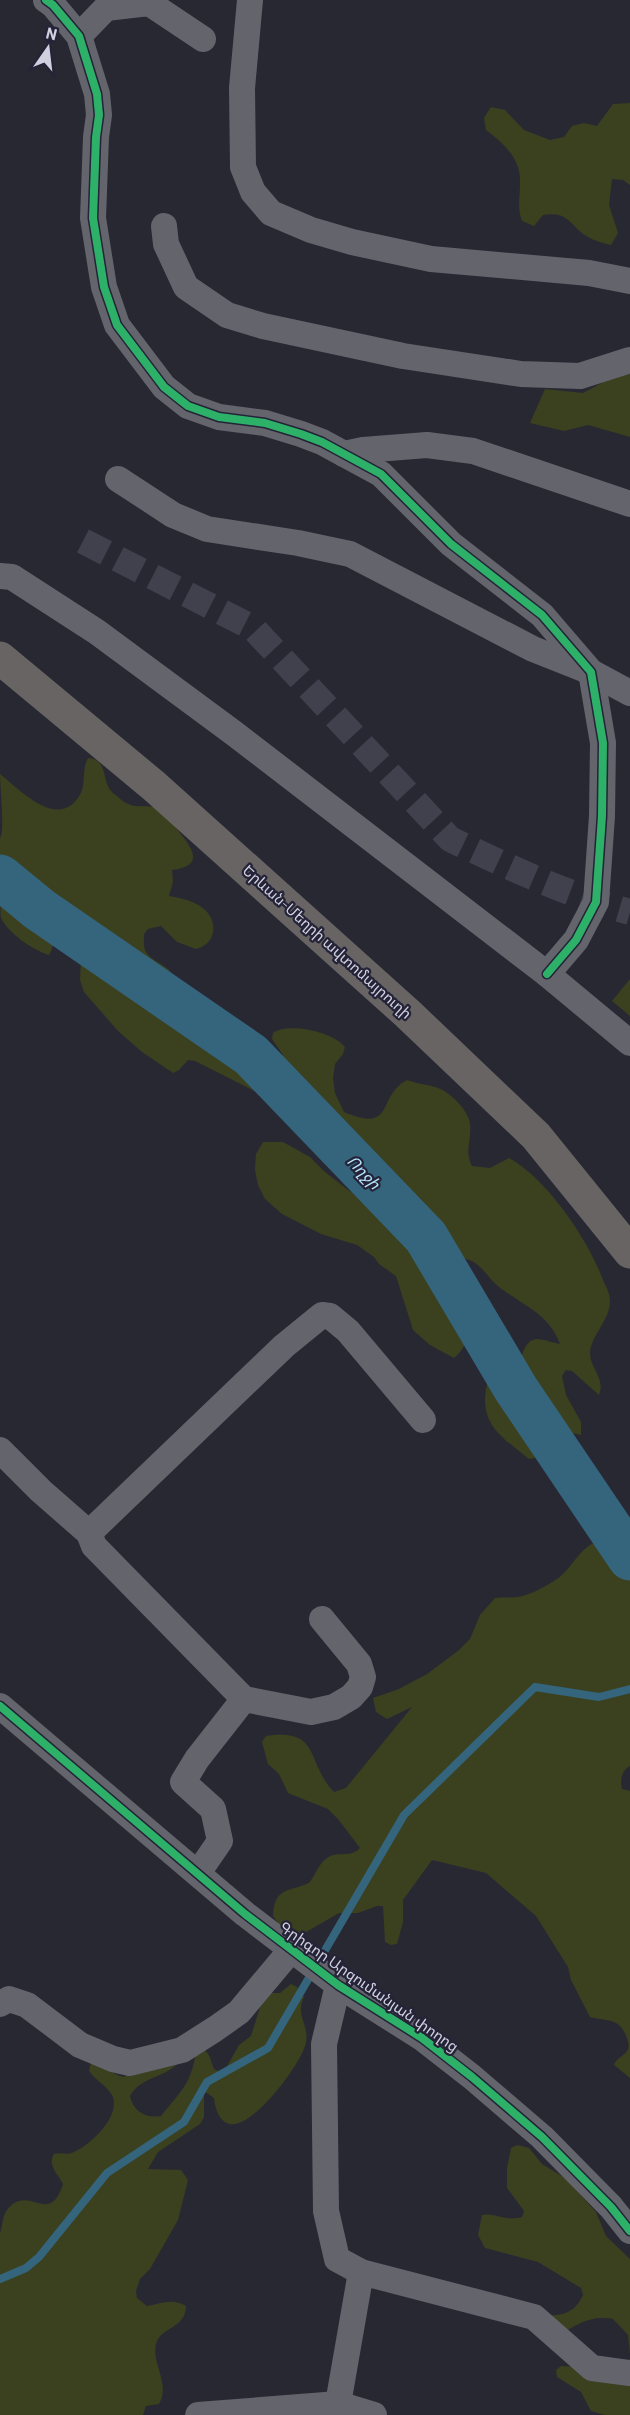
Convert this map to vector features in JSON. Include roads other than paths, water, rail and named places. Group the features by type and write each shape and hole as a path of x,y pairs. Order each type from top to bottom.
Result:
{"highway":[{"name":"Երևան-Մեղրի ավտոմայրուղի","path":"0,658 154,786 408,1014 536,1136 630,1252"}],"street":[{"path":"46,0 80,36 97,94 99,115 93,218 104,287 117,325 164,387 188,406 219,417 265,423 322,442 381,474 451,544 542,615 591,672 603,743 602,816 596,902 576,940 548,974"},
{"path":"250,0 242,88 243,167 253,192 272,213 311,230 430,259 589,273 630,281"},
{"path":"80,36 106,8 149,3 203,39"},
{"path":"164,226 166,244 186,287 227,315 254,323 403,356 522,374 580,376 630,360"},
{"path":"344,454 363,450 427,445 474,451 630,504"},
{"path":"118,479 173,515 207,529 298,543 350,554 532,649 591,672 630,693"},
{"path":"0,576 12,577 97,632 235,734 548,974 630,1043"},
{"path":"89,1533 284,1346 322,1315 330,1316 348,1331 423,1420"},
{"path":"0,1450 41,1491 89,1533 94,1546 244,1699 311,1712 334,1707 351,1697 360,1687 363,1677 359,1664 322,1619"},
{"path":"198,1873 220,1841 213,1809 183,1782 197,1759 244,1699"},
{"name":"Գրիգոր Արզումանյան փողոց","path":"0,1706 245,1914 338,1985 422,2038 471,2077 542,2137 611,2207 630,2231"},
{"path":"0,2004 9,1999 27,2005 80,2045 113,2059 130,2062 182,2050 239,2012 291,1950"},
{"path":"338,1985 324,2044 326,2211 337,2259 361,2272 534,2317 592,2368 630,2373"},
{"path":"338,2404 361,2272"},
{"path":"198,2415 338,2404 374,2415"}],"waterway":[{"name":"Ողջի","path":"0,877 39,909 251,1055 426,1237 516,1389 630,1558"},
{"path":"0,2279 26,2268 39,2257 107,2173 184,2122 207,2082 268,2048 404,1815 535,1687 599,1697 630,1689"}],"tunnel":[{"path":"83,541 253,628 450,839 561,889 630,912"}]}
